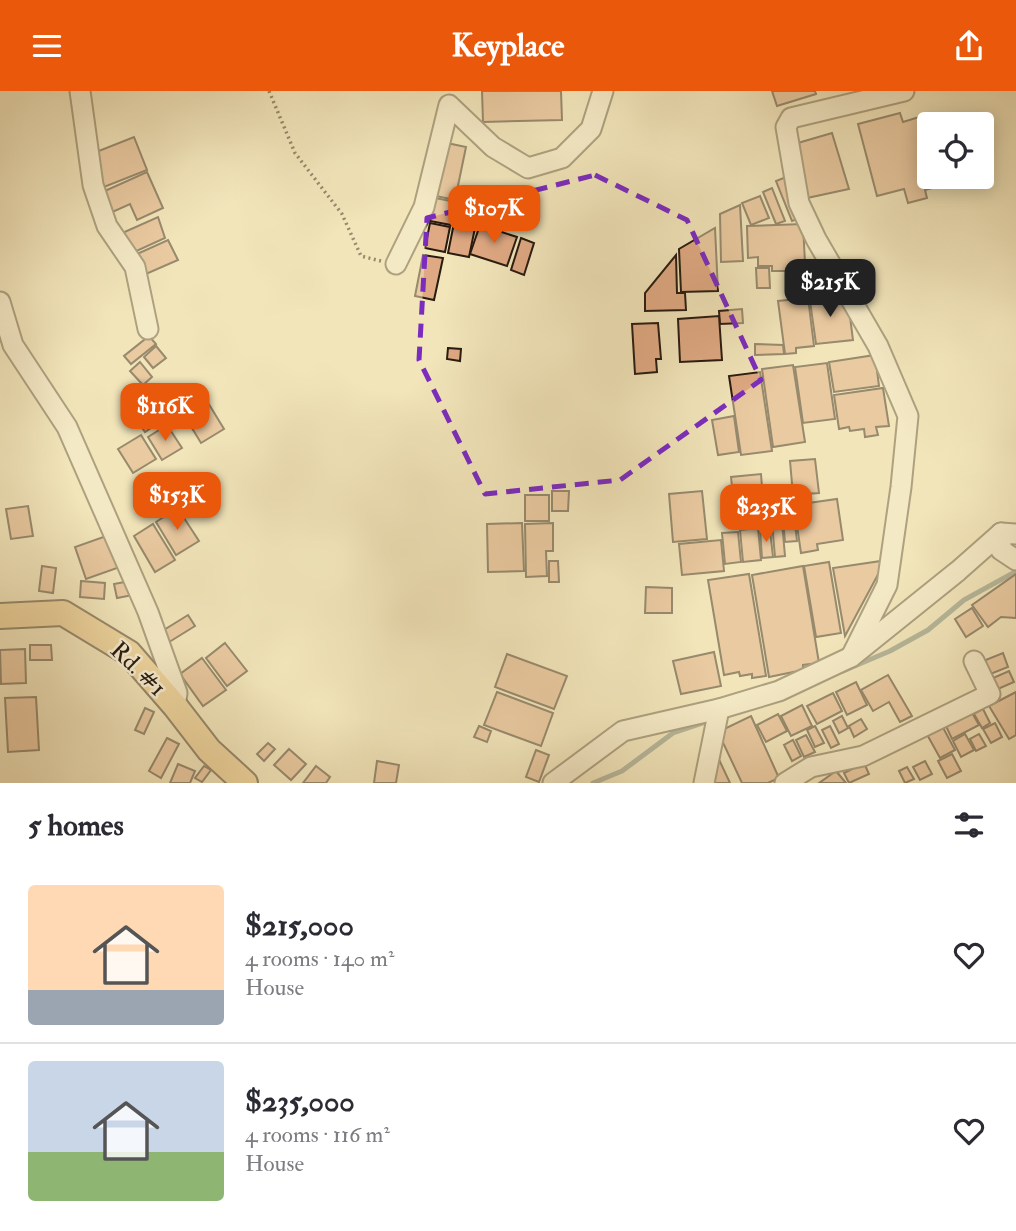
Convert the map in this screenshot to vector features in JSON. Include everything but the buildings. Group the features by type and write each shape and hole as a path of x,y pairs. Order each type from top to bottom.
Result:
{"main road":[{"name":"Rd. #1","path":"0,616 63,613 128,653 175,706 209,750 245,783"}],"street":[{"path":"80,91 93,185 107,226 135,267 148,329"},
{"path":"396,264 424,207 449,105 493,148 528,168 562,158 590,129 603,91"},
{"path":"851,657 887,585 908,416 878,346 816,239 799,203 786,127 791,118 904,91"},
{"path":"0,302 13,345 67,427 148,612 177,693 175,706"},
{"path":"553,783 623,731 719,709 779,691 851,657 1009,533"},
{"path":"1009,533 1001,550 1016,560"},
{"path":"785,783 811,767 863,756 990,694 974,661"},
{"path":"704,783 719,709"}],"path":[{"path":"269,91 295,153 342,214 361,256 396,264"}],"highlighted area":[{"path":"595,175 687,220 761,380 620,480 485,494 419,360 427,218"}],"waterway":[{"path":"843,671 890,651 928,630 964,600 1015,572"},
{"path":"593,783 622,771 673,733 709,721"}]}
